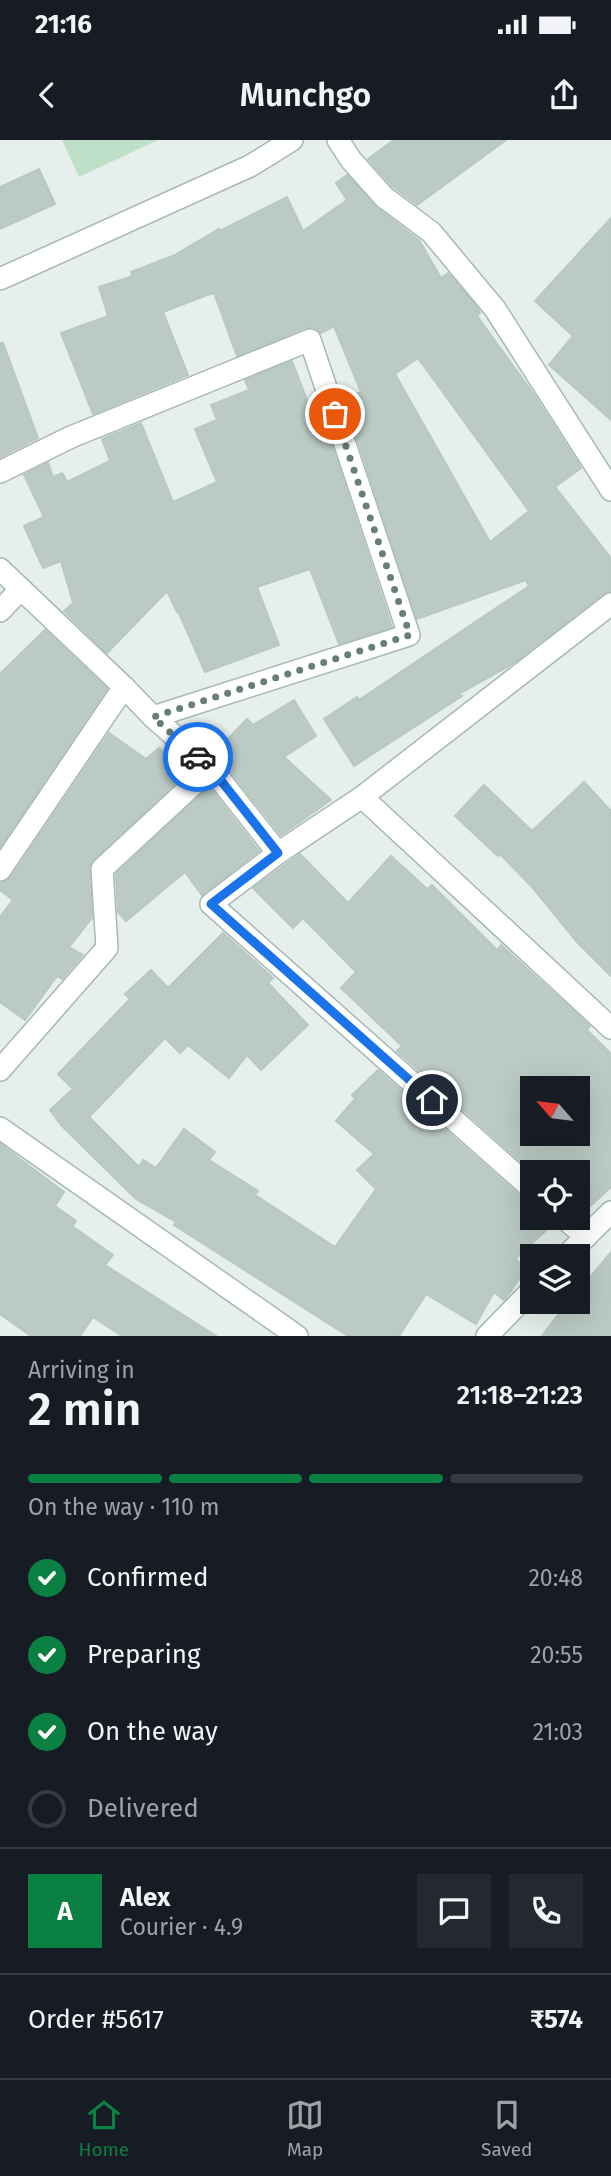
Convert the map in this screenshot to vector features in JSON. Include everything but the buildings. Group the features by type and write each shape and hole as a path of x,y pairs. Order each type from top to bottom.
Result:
{"street":[{"path":"0,279 250,166 292,140"},
{"path":"338,140 351,160 384,197 430,232 495,309 611,490"},
{"path":"0,472 71,437 310,340 410,635 153,717"},
{"path":"0,569 153,717 211,768 278,853"},
{"path":"0,611 21,589"},
{"path":"520,1178 211,904 278,853 362,796 611,604"},
{"path":"0,870 124,687"},
{"path":"0,1070 107,948 102,869 211,768"},
{"path":"362,796 611,1028"},
{"path":"0,1128 297,1336"},
{"path":"579,1244 611,1212"},
{"path":"578,1230 586,1237"},
{"path":"487,1336 520,1302"}],"green space":[{"path":"62,140 158,140 79,177"}],"way so far":[{"path":"198,757 153,717 410,635 335,414"}],"route":[{"path":"198,757 211,768 278,853 211,904 432,1100"}]}
